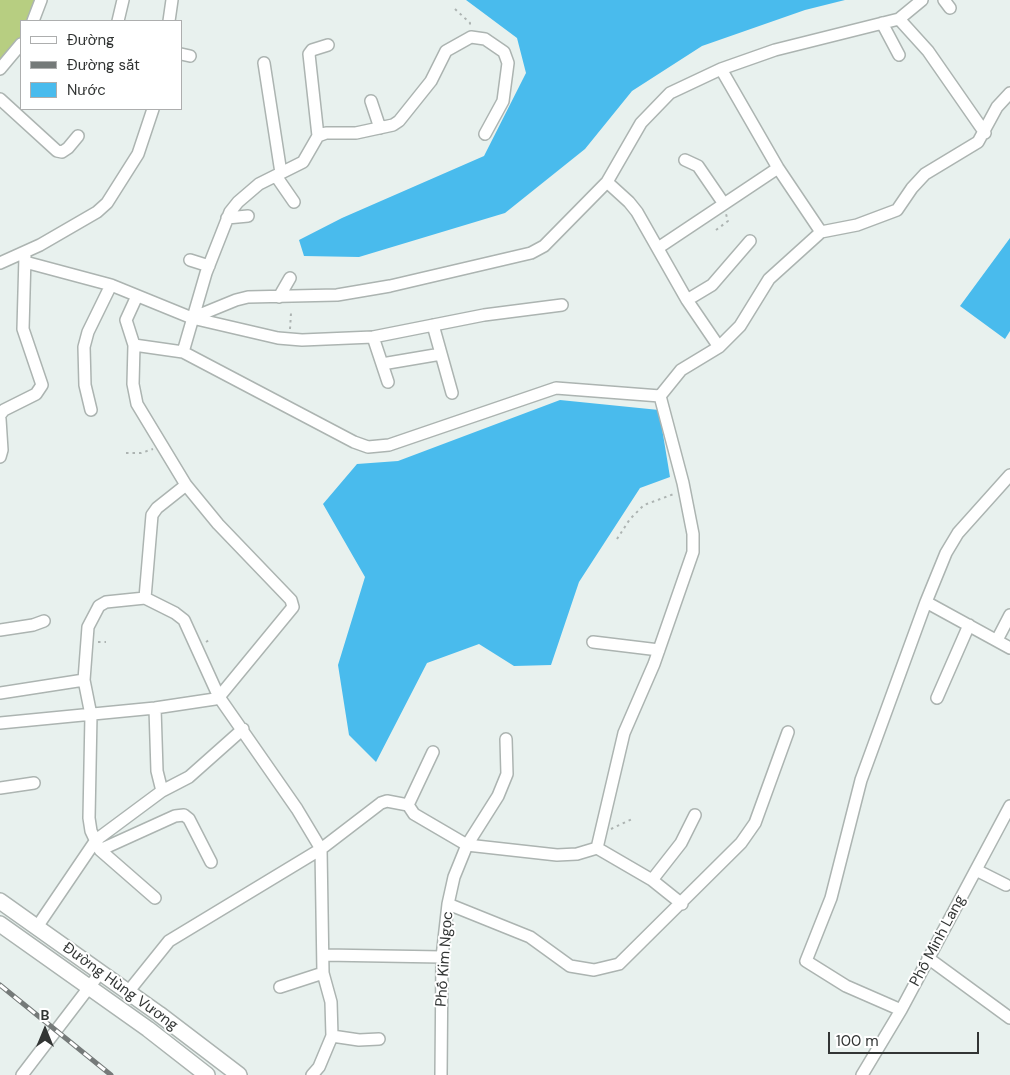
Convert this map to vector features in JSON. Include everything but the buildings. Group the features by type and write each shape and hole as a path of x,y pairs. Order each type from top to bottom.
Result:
{"main road":[{"name":"Đường Hùng Vương","path":"0,901 128,992 239,1075"},
{"name":"Đường Hùng Vương","path":"0,924 207,1075"}],"street":[{"path":"33,20 42,0"},
{"path":"118,20 123,0"},
{"path":"169,20 172,0"},
{"path":"192,318 236,300 337,294 390,286 531,253 544,246 607,182 640,122 658,103 670,94 721,69 788,46 899,19 922,0"},
{"path":"899,19 928,51 985,133"},
{"path":"882,23 899,55"},
{"path":"318,136 326,133 356,133 380,128 399,121 431,80 446,51 471,37 485,39 504,52 508,63 503,101 486,134"},
{"path":"0,69 20,45"},
{"path":"183,352 209,266 227,218 238,202 259,184 278,174 310,164 318,136 309,54 312,50 328,45"},
{"path":"264,63 278,174 294,202"},
{"path":"721,69 778,168 821,232"},
{"path":"660,396 681,370 719,347 740,326 769,279 821,232 857,226 897,210 912,188 925,174 978,142 985,133 997,107 1010,93"},
{"path":"0,99 57,151 62,152 68,148 78,136"},
{"path":"371,101 380,128"},
{"path":"0,263 25,257 97,212 107,203 138,154 153,110"},
{"path":"685,160 698,166 722,205"},
{"path":"658,248 778,168"},
{"path":"607,182 629,202 658,248 687,300 719,347"},
{"path":"227,218 248,216"},
{"path":"687,300 716,280 750,241"},
{"path":"25,257 111,285 192,318 290,339 317,341 374,337 484,315 562,305"},
{"path":"0,416 4,410 36,394 42,385 37,366 24,337 22,314 25,257"},
{"path":"190,260 209,266"},
{"path":"279,297 290,278"},
{"path":"91,410 85,385 84,347 88,332 111,285"},
{"path":"0,723 155,708 219,697 293,607 291,600 218,524 186,485 137,404 133,392 134,345 126,320 137,296"},
{"path":"433,325 452,393"},
{"path":"374,337 388,382"},
{"path":"134,345 183,352 354,442 368,447 389,445 556,388 660,396"},
{"path":"382,364 441,354"},
{"path":"597,848 624,733 659,650 693,552 694,534 685,491 660,396"},
{"path":"0,419 2,450 0,457"},
{"path":"901,1010 838,981 806,961 831,898 861,780 926,602 946,553 958,534 1010,475"},
{"path":"145,598 152,515 157,508 186,485"},
{"path":"155,898 98,845 91,831 89,818 91,715 84,680 88,627 99,606 106,602 145,598 175,613 184,620 219,697 297,809 322,849 323,973 331,1002 332,1036 320,1067 312,1075"},
{"path":"926,602 1010,648"},
{"path":"997,640 1010,615"},
{"path":"0,630 32,625 44,621"},
{"path":"937,698 969,625"},
{"path":"593,642 659,650"},
{"path":"0,694 84,680"},
{"path":"155,708 157,771 162,790"},
{"path":"37,927 98,845 162,790 189,777 242,729"},
{"path":"448,904 530,937 570,966 594,970 619,964 741,844 755,823 788,732"},
{"name":"Phố Kim Ngọc","path":"442,1075 442,957 448,904 454,877 467,845 498,796 507,774 506,739"},
{"path":"408,806 433,752"},
{"path":"0,788 34,783"},
{"path":"128,992 170,941 322,849 381,803 395,802 408,806 414,814 467,845 568,855 597,848 652,880 682,904"},
{"name":"Phố Minh Lang","path":"862,1075 901,1010 1010,806"},
{"path":"98,845 175,816 184,815 189,819 211,862"},
{"path":"652,880 681,844 695,815"},
{"path":"976,870 1006,884"},
{"path":"324,955 442,957"},
{"path":"928,958 1010,1018"},
{"path":"22,1075 100,973"},
{"path":"280,987 323,973"},
{"path":"332,1036 354,1040 380,1039"}],"path":[{"path":"455,9 470,23 471,37"},
{"path":"716,230 728,221 722,205"},
{"path":"290,339 291,313"},
{"path":"126,453 141,453 152,450 161,444"},
{"path":"617,539 630,519 644,505 685,491"},
{"path":"601,831 623,825 632,819"}],"green space":[{"path":"0,0 42,0 32,20 20,20 20,38 0,64"}],"water":[{"path":"466,0 845,0 805,10 702,46 632,91 585,149 505,213 359,257 304,256 299,240 342,218 484,156 526,73 517,38"},
{"path":"1010,238 1010,331 1005,339 960,306"},
{"path":"560,400 659,410 670,477 640,488 579,582 551,665 514,666 479,644 427,663 376,762 349,735 338,665 365,577 323,504 357,464 398,461"}],"railway":[{"path":"0,985 111,1075"}]}
